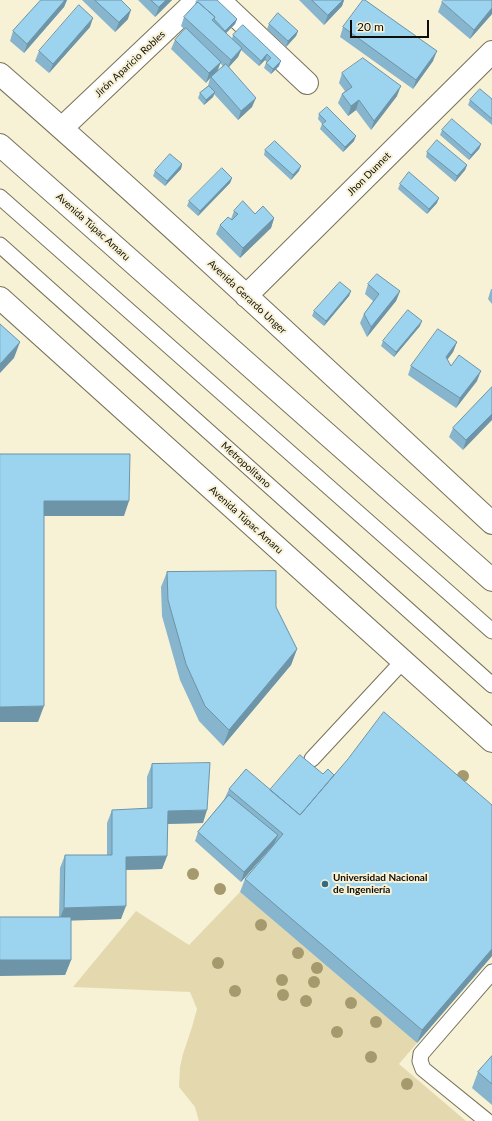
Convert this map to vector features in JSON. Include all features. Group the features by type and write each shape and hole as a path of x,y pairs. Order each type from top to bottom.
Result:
{"street":[{"name":"Jirón Aparicio Robles","path":"62,128 197,0"},
{"path":"219,0 307,83"},
{"name":"Jhon Dunnet","path":"246,296 492,52"},
{"name":"Avenida Gerardo Unger","path":"0,74 62,128 492,523"},
{"name":"Avenida Túpac Amaru","path":"0,145 492,580"},
{"name":"Avenida Túpac Amaru","path":"0,298 492,741"}],"lane":[{"path":"0,197 492,631"},
{"name":"Metropolitano","path":"0,245 492,685"},
{"path":"312,759 403,661"},
{"path":"487,1121 423,1069 420,1061 422,1054 492,972"}],"shaded area":[{"path":"240,892 417,1043 399,1064 466,1121 199,1121 195,1107 179,1087 180,1067 183,1054 197,1009 190,992 73,987 136,911 189,945"}],"building":[{"path":"41,0 65,0 27,44 13,31"},
{"path":"95,0 121,0 131,10 119,22"},
{"path":"151,0 166,0 159,7"},
{"path":"198,0 217,0 237,19 225,31 214,19 215,17 198,2 196,2"},
{"path":"312,0 343,0 328,15"},
{"path":"363,0 437,51 416,80 343,27"},
{"path":"444,0 492,0 492,8 474,30 442,2"},
{"path":"198,2 215,17 212,20 242,48 231,60 184,17"},
{"path":"79,5 93,18 53,64 39,51"},
{"path":"278,13 298,31 288,41 269,24"},
{"path":"243,25 281,61 273,69 266,63 271,58 267,54 261,61 233,35"},
{"path":"186,28 221,62 209,73 175,40"},
{"path":"363,58 401,86 374,121 359,100 351,106 342,94 352,87 342,73"},
{"path":"226,64 256,98 241,111 211,77"},
{"path":"209,86 215,92 206,100 200,93"},
{"path":"480,89 492,99 492,119 470,100"},
{"path":"327,107 356,136 345,147 322,124 326,121 319,114"},
{"path":"452,119 481,144 471,155 442,130"},
{"path":"437,140 467,165 457,176 427,152"},
{"path":"275,141 301,166 293,175 265,150"},
{"path":"170,154 182,164 167,181 155,171"},
{"path":"222,168 232,178 200,211 189,201"},
{"path":"409,172 439,198 429,209 400,184"},
{"path":"243,201 255,214 263,206 274,218 243,248 220,225 228,217 232,220 238,214 234,211"},
{"path":"377,274 400,291 371,327 364,314 379,294 368,284"},
{"path":"340,282 351,291 326,321 314,311"},
{"path":"408,310 422,321 396,352 383,341"},
{"path":"0,324 20,342 0,364"},
{"path":"438,329 457,342 446,357 451,366 459,355 481,371 460,398 411,366"},
{"path":"492,387 492,414 466,440 453,428"},
{"path":"0,454 130,454 129,501 44,501 44,706 0,707"},
{"path":"276,571 276,607 297,649 229,730 205,706 186,664 168,600 167,572"},
{"path":"384,712 492,805 492,949 422,1030 245,879 283,834 229,789 246,769 300,815 348,759"},
{"path":"300,755 323,774 328,769 334,775 300,815 270,790"},
{"path":"210,763 207,810 168,811 167,856 126,857 126,906 64,908 65,855 112,855 112,810 152,808 152,764"},
{"path":"229,795 278,835 244,872 198,832"},
{"path":"0,917 71,917 71,960 0,960"},
{"path":"492,1056 492,1084 478,1072"}],"place":[{"name":"Universidad Nacional de Ingeniería","path":"325,884"}]}
